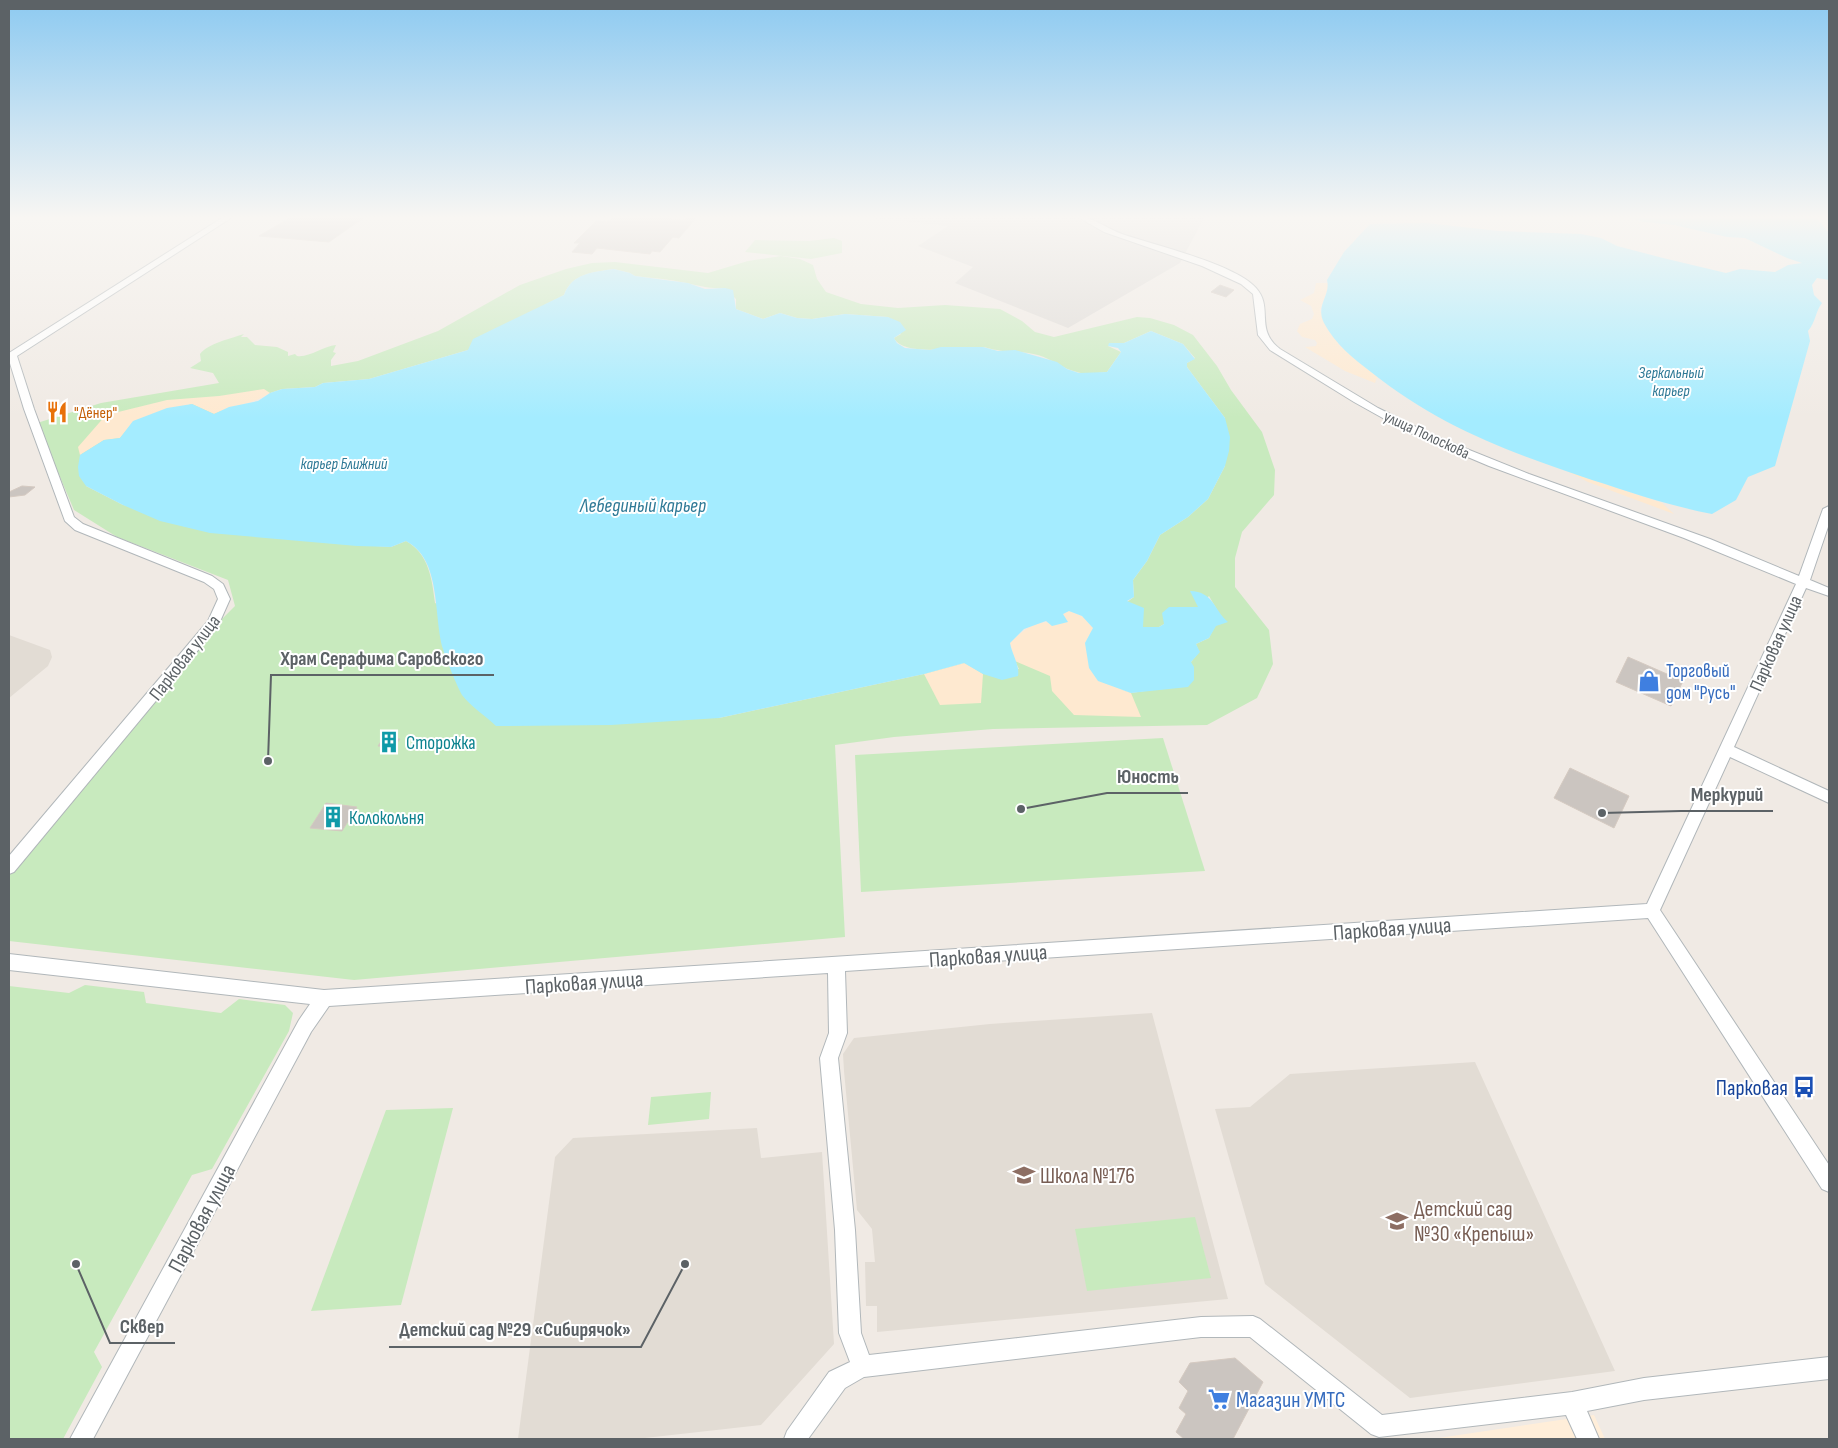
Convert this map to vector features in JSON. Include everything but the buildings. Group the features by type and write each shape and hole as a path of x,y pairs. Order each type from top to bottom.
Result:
{"street":[{"path":"10,355 123,284"},
{"name":"улица Полоскова","path":"1246,284 1258,293 1260,298 1260,325 1263,337 1268,343 1286,357 1365,404 1427,436 1476,457 1741,555 1829,592"},
{"name":"Парковая улица","path":"9,867 209,629 221,610 224,599 219,586 208,579 79,527 69,518 10,355"},
{"name":"Парковая улица","path":"9,962 324,998 1652,911 1803,582 1829,509"},
{"path":"1727,750 1829,797"},
{"path":"1652,911 1829,1182"},
{"path":"836,965 838,1033 829,1058 845,1230 850,1333 862,1368"},
{"name":"Парковая улица","path":"81,1439 305,1026 324,998"},
{"path":"795,1439 837,1380 862,1368 1201,1328 1253,1326 1379,1426 1572,1403 1644,1389 1829,1368"},
{"path":"1572,1403 1588,1439"}],"shaded area":[{"path":"956,284 1145,284 1068,328"},
{"path":"9,635 50,650 52,657 48,666 9,698"},
{"name":"Школа №176","path":"1152,1013 1228,1299 877,1332 877,1306 866,1306 865,1262 875,1262 872,1229 857,1210 844,1071 843,1054 854,1038 990,1024"},
{"name":"Детский сад №30 «Крепыш»","path":"1475,1062 1615,1371 1410,1398 1265,1284 1215,1109 1250,1107 1290,1074"},
{"path":"757,1128 761,1158 822,1152 834,1344 761,1425 636,1439 518,1439 555,1157 573,1138"},
{"path":"1594,1415 1605,1439 1432,1439"}],"green space":[{"path":"571,284 564,295 523,316 468,350 369,379 323,383 315,387 282,389 229,407 86,486 123,505 330,543 391,547 406,541 420,553 428,568 435,603 719,718 924,674 965,663 1019,669 1015,661 1131,693 1152,690 1191,662 1199,652 1196,644 1209,638 1220,615 1209,596 1198,607 1164,617 1164,624 1159,627 1142,627 1127,602 1134,597 1133,580 1147,561 1160,535 1188,517 1208,499 1225,466 1225,418 1187,367 1187,363 1195,358 1183,344 1151,331 1124,343 1108,346 1121,352 1107,372 1084,373 1067,369 1038,355 1027,353 982,347 934,350 909,348 900,344 894,338 901,334 888,317 845,314 812,319 797,318 780,313 763,319 736,309 736,299 725,288 709,288 689,284 820,284 826,292 861,304 898,308 945,305 1000,309 1022,321 1035,332 1054,337 1137,317 1150,318 1174,325 1193,335 1217,366 1231,390 1262,432 1275,470 1274,495 1242,532 1235,558 1235,587 1269,630 1273,664 1257,698 1207,725 993,729 894,737 835,745 845,937 354,980 9,941 9,873 216,625 235,606 228,580 117,537 74,510 37,423 101,403 219,383 213,373 190,368 201,361 200,354 203,350 244,334 241,337 247,337 255,345 277,347 288,352 288,356 295,354 302,356 336,345 333,352 336,353 331,360 331,366 358,361 438,331 520,285"},
{"path":"1163,738 1205,871 861,892 855,755"},
{"path":"85,985 144,992 146,1003 221,1013 239,999 285,1005 293,1013 289,1031 212,1169 192,1175 94,1352 102,1367 63,1439 9,1439 9,986 69,993"},
{"path":"711,1092 709,1119 648,1125 651,1097"},
{"path":"453,1108 401,1305 311,1311 386,1110"},
{"path":"1195,1217 1211,1278 1087,1291 1075,1229"}],"sand":[{"path":"1316,284 1328,284 1320,310 1339,345 1377,377 1375,383 1345,371 1305,347 1316,346 1317,343 1315,340 1302,337 1297,331 1300,324 1312,319 1314,314 1311,306 1300,300 1314,293"},
{"path":"264,389 270,393 257,400 214,414 192,404 134,421 120,438 104,440 80,455 78,447 106,415 167,400 219,396"},
{"path":"1567,471 1662,503 1674,514 1588,482"},
{"path":"1069,611 1082,616 1093,628 1085,643 1122,690 1131,693 1141,717 1074,715 1052,691 1050,676 1015,661 1010,643 1017,636 1030,627 1043,623 1068,622 1063,614"},
{"path":"965,663 983,674 981,703 940,705 924,674"}],"water":[{"name":"Лебединый карьер","path":"571,284 690,284 705,289 725,288 733,290 736,309 763,319 780,313 797,318 812,319 845,314 888,317 900,322 906,330 894,338 897,343 905,348 930,350 941,347 983,347 998,351 1015,350 1057,362 1067,369 1079,373 1107,372 1121,352 1118,348 1108,346 1109,343 1124,343 1151,331 1183,344 1195,359 1187,363 1187,367 1225,418 1230,437 1229,451 1225,466 1208,499 1188,517 1160,535 1147,561 1133,580 1134,597 1127,601 1144,608 1143,627 1159,627 1164,624 1162,613 1169,607 1198,607 1190,591 1198,592 1209,598 1228,622 1216,626 1209,638 1196,644 1200,652 1191,662 1194,667 1194,680 1188,687 1131,693 1098,681 1089,668 1085,643 1093,628 1082,616 1069,611 1063,614 1068,622 1052,626 1046,621 1024,629 1010,643 1018,668 1018,676 1002,680 983,674 964,663 924,674 719,718 611,725 496,726 469,703 460,691 443,649 434,589 426,561 418,550 406,541 391,547 357,546 210,533 160,521 123,505 86,486 79,476 80,455 104,440 120,438 133,421 167,408 192,404 214,414 229,407 258,401 270,393 282,389 315,387 323,383 369,379 468,350 473,339 564,295"},
{"name":"Зеркальный карьер","path":"1328,284 1813,284 1814,295 1822,303 1808,331 1810,341 1775,466 1748,477 1736,500 1712,514 1652,499 1532,459 1476,436 1423,408 1358,361 1333,338 1324,323 1321,311"}],"place":[{"name":"\"Дёнер\"","path":"57,412"},
{"name":"Торговый дом \"Русь\"","path":"1649,681"},
{"name":"Сторожка","path":"389,742"},
{"name":"Храм Серафима Саровского","path":"268,761"},
{"name":"Юность","path":"1021,809"},
{"name":"Меркурий","path":"1602,813"},
{"name":"Колокольня","path":"333,817"},
{"name":"Парковая","path":"1804,1087"},
{"name":"Школа №176","path":"1024,1175"},
{"name":"Детский сад №30 «Крепыш»","path":"1397,1221"},
{"name":"Сквер","path":"76,1264"},
{"name":"Детский сад №29 «Сибирячок»","path":"685,1264"},
{"name":"Магазин УМТС","path":"1219,1399"}],"water label":[{"name":"карьер Ближний","path":"344,463"}]}
